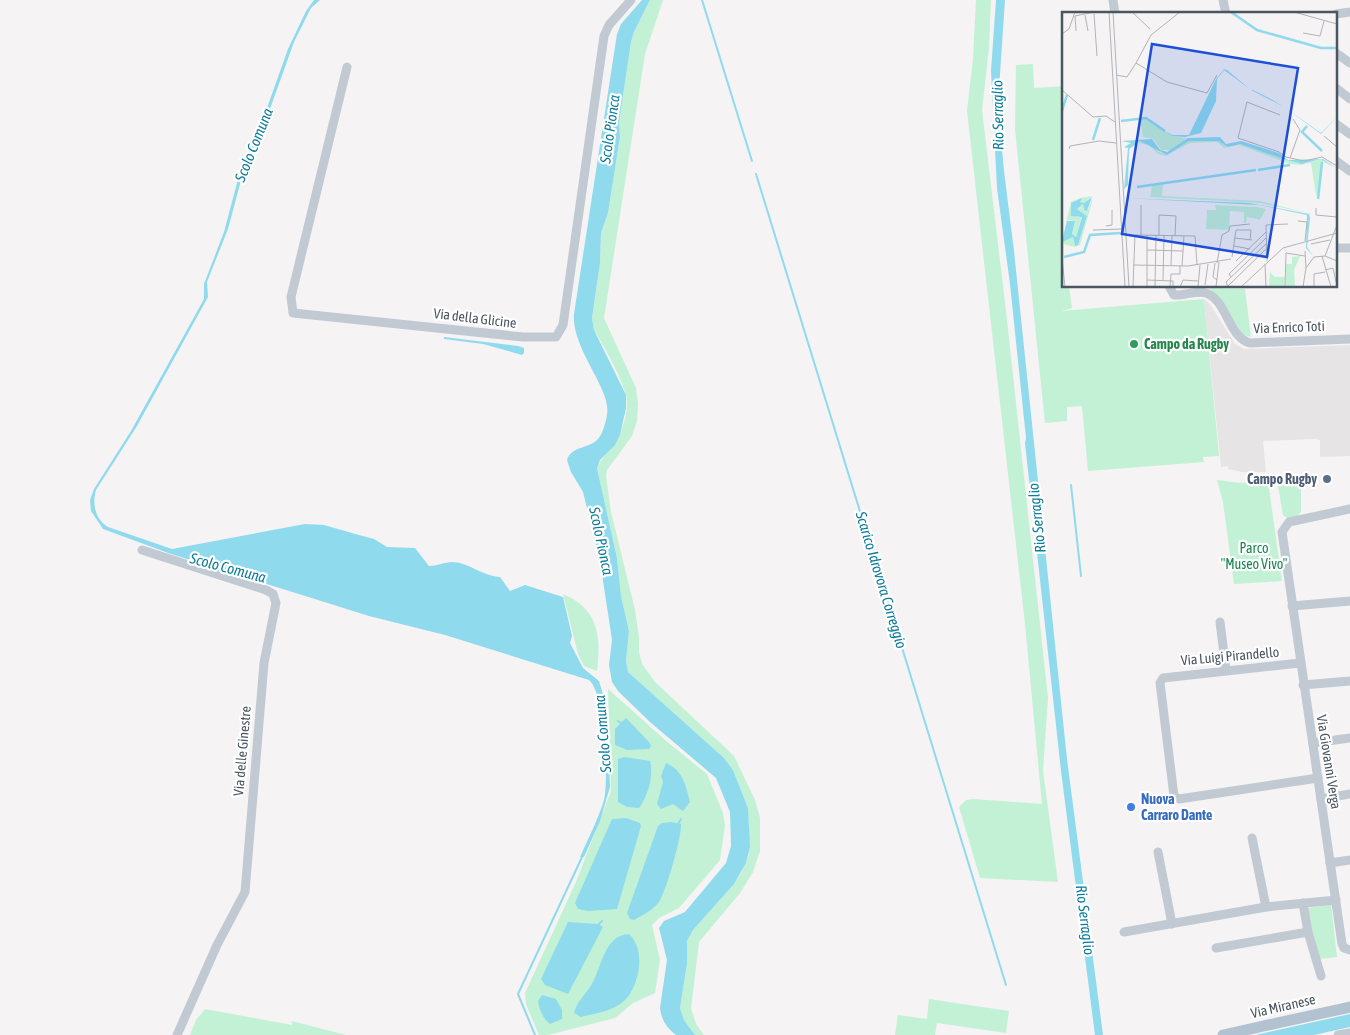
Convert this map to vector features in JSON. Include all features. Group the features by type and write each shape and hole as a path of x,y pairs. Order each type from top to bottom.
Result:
{"main road":[{"name":"Via Miranese","path":"1223,1035 1350,1007"}],"street":[{"name":"Via della Glicine","path":"347,67 291,297 293,313 523,337 556,337 563,325 604,36 609,25 631,0"},
{"path":"1338,54 1350,63"},
{"path":"1338,89 1350,98"},
{"path":"1338,125 1350,134"},
{"path":"1338,162 1350,171"},
{"name":"Via Enrico Toti","path":"1171,288 1174,295 1203,293 1211,296 1240,338 1250,343 1350,339"},
{"name":"Via Giovanni Verga","path":"1348,949 1342,944 1283,538 1284,526 1294,520 1350,509"},
{"name":"Via delle Ginestre","path":"142,550 266,590 273,594 276,603 264,663 244,892 217,945 177,1035"},
{"path":"1292,606 1350,601"},
{"path":"1220,622 1226,670"},
{"name":"Via Luigi Pirandello","path":"1300,663 1163,678 1160,683 1175,799 1318,778"},
{"path":"1304,685 1350,680"},
{"path":"1312,743 1350,738"},
{"path":"1321,799 1350,794"},
{"path":"1252,838 1266,907"},
{"path":"1158,852 1172,924"},
{"path":"1330,864 1350,860"},
{"path":"1124,932 1266,907 1336,900"},
{"path":"1303,903 1308,932 1321,976"},
{"path":"1216,948 1308,932"},
{"path":"1338,1035 1350,1032"}],"shaded area":[{"path":"1204,299 1210,304 1235,344 1244,349 1350,345 1350,456 1320,457 1320,440 1316,439 1263,441 1266,472 1242,472 1228,469 1228,466 1221,467"}],"green space":[{"path":"650,0 663,0 645,54 604,318 636,388 638,404 637,421 632,436 607,470 606,476 611,512 635,610 642,664 655,682 734,756 755,800 760,818 760,851 753,872 740,893 699,942 691,1008 696,1024 704,1035 695,1035 684,1020 680,1008 687,964 687,941 693,930 734,884 742,871 749,855 748,808 733,770 724,758 628,672 626,661 629,631 621,596 617,558 597,468 619,437 624,422 627,401 621,381 594,330 592,318 600,263 601,233 608,213 620,137 619,123 631,42"},
{"path":"976,0 991,0 989,48 982,110 1048,698 1043,771 1058,882 980,878 959,807 966,800 973,799 1042,804 1025,624 967,111 973,59"},
{"path":"1033,64 1034,88 1062,86 1062,288 1069,288 1072,308 1061,311 1204,299 1219,456 1203,457 1204,462 1088,471 1082,406 1067,407 1067,421 1045,423 1015,129 1016,65"},
{"path":"1209,288 1245,289 1251,337 1240,331 1220,300"},
{"name":"Parco \"Museo Vivo\"","path":"1217,480 1240,483 1268,481 1282,581 1234,584 1223,502"},
{"path":"1296,480 1301,485 1301,512 1297,516 1287,518 1283,515 1278,486 1284,481"},
{"path":"563,594 575,600 584,608 591,616 595,625 598,647 597,671 584,666 578,654"},
{"path":"608,689 665,740 707,774 723,813 725,825 720,860 679,908 659,918 652,925 660,960 655,993 633,1003 615,1018 548,1035 539,1035 526,1004 525,993 576,882 611,791"},
{"path":"1331,904 1337,957 1320,959 1307,912 1309,908"},
{"path":"929,999 1009,1011 1006,1033 937,1023 935,1035 895,1035 898,1015 927,1019"},
{"path":"205,1009 292,1025 292,1021 346,1035 190,1035 196,1020"}],"water":[{"path":"314,0 320,0 311,8 294,42 261,134 244,169 228,229 207,282 208,297 137,426 96,490 94,501 97,515 108,527 172,549 305,524 324,525 374,539 387,547 415,548 429,566 449,562 458,563 500,577 510,591 525,585 563,597 572,636 570,643 583,668 599,681 606,704 610,787 600,821 584,857 580,857 604,800 606,775 606,757 599,701 589,680 445,635 369,616 171,554 103,529 91,511 90,500 94,489 131,431 204,299 204,284 224,232 241,168 258,133 288,49 306,11"},
{"name":"Scolo Pionca","path":"642,0 650,0 631,42 619,123 620,137 608,213 601,233 600,263 592,318 594,330 626,395 626,408 620,435 615,445 600,460 597,468 617,558 621,596 629,631 626,661 628,672 724,758 733,770 748,808 750,847 746,863 734,884 693,930 687,941 687,964 680,1008 684,1020 695,1035 676,1035 663,1020 660,1008 667,960 659,928 664,921 685,912 726,863 731,846 730,812 716,778 650,722 618,691 612,682 609,665 612,640 600,561 583,492 571,472 567,460 572,452 590,445 598,439 603,431 607,417 607,404 604,393 579,341 574,314 617,34 621,24"},
{"name":"Rio Serraglio","path":"996,0 1005,0 998,104 1004,171 1067,759 1103,1035 1095,1035 1061,771 1025,443 1010,284 997,188 991,71"},
{"path":"444,337 518,346 524,348 524,353 522,355 483,344 444,339"},
{"path":"626,718 649,742 651,746 649,749 627,750 615,745 615,729"},
{"path":"624,757 650,761 649,785 645,798 639,808 627,807 618,802 618,759"},
{"path":"666,763 680,774 685,784 690,802 683,811 673,804 661,809 657,804 663,782 661,776"},
{"path":"626,818 640,823 641,826 617,909 588,911 578,909 575,903 612,819"},
{"path":"662,823 681,824 681,830 666,887 659,902 651,910 634,920 630,919 627,913 658,826"},
{"path":"568,922 598,924 603,927 568,994 545,985 541,979"},
{"path":"629,934 638,949 639,958 637,976 630,993 621,1004 599,1013 581,1017 574,1013 577,1004 593,982 609,945 621,936"},
{"path":"542,995 556,999 562,1010 562,1019 550,1024 545,1019 538,1001"},
{"path":"1350,1014 1350,1027 1314,1035 1255,1035"}],"waterway":[{"name":"Scarico Idrovora Correggio","path":"702,0 752,161"},
{"name":"Scarico Idrovora Correggio","path":"756,174 1006,985"},
{"path":"1071,485 1081,576"},
{"path":"618,721 622,724"},
{"path":"678,824 681,819"},
{"name":"Scolo Comuna","path":"535,1035 518,994 583,855"},
{"path":"598,925 602,921"}],"place":[{"name":"Campo da Rugby","path":"1134,344"},
{"name":"Campo Rugby","path":"1327,479"},
{"name":"Nuova Carraro Dante","path":"1131,807"}]}
